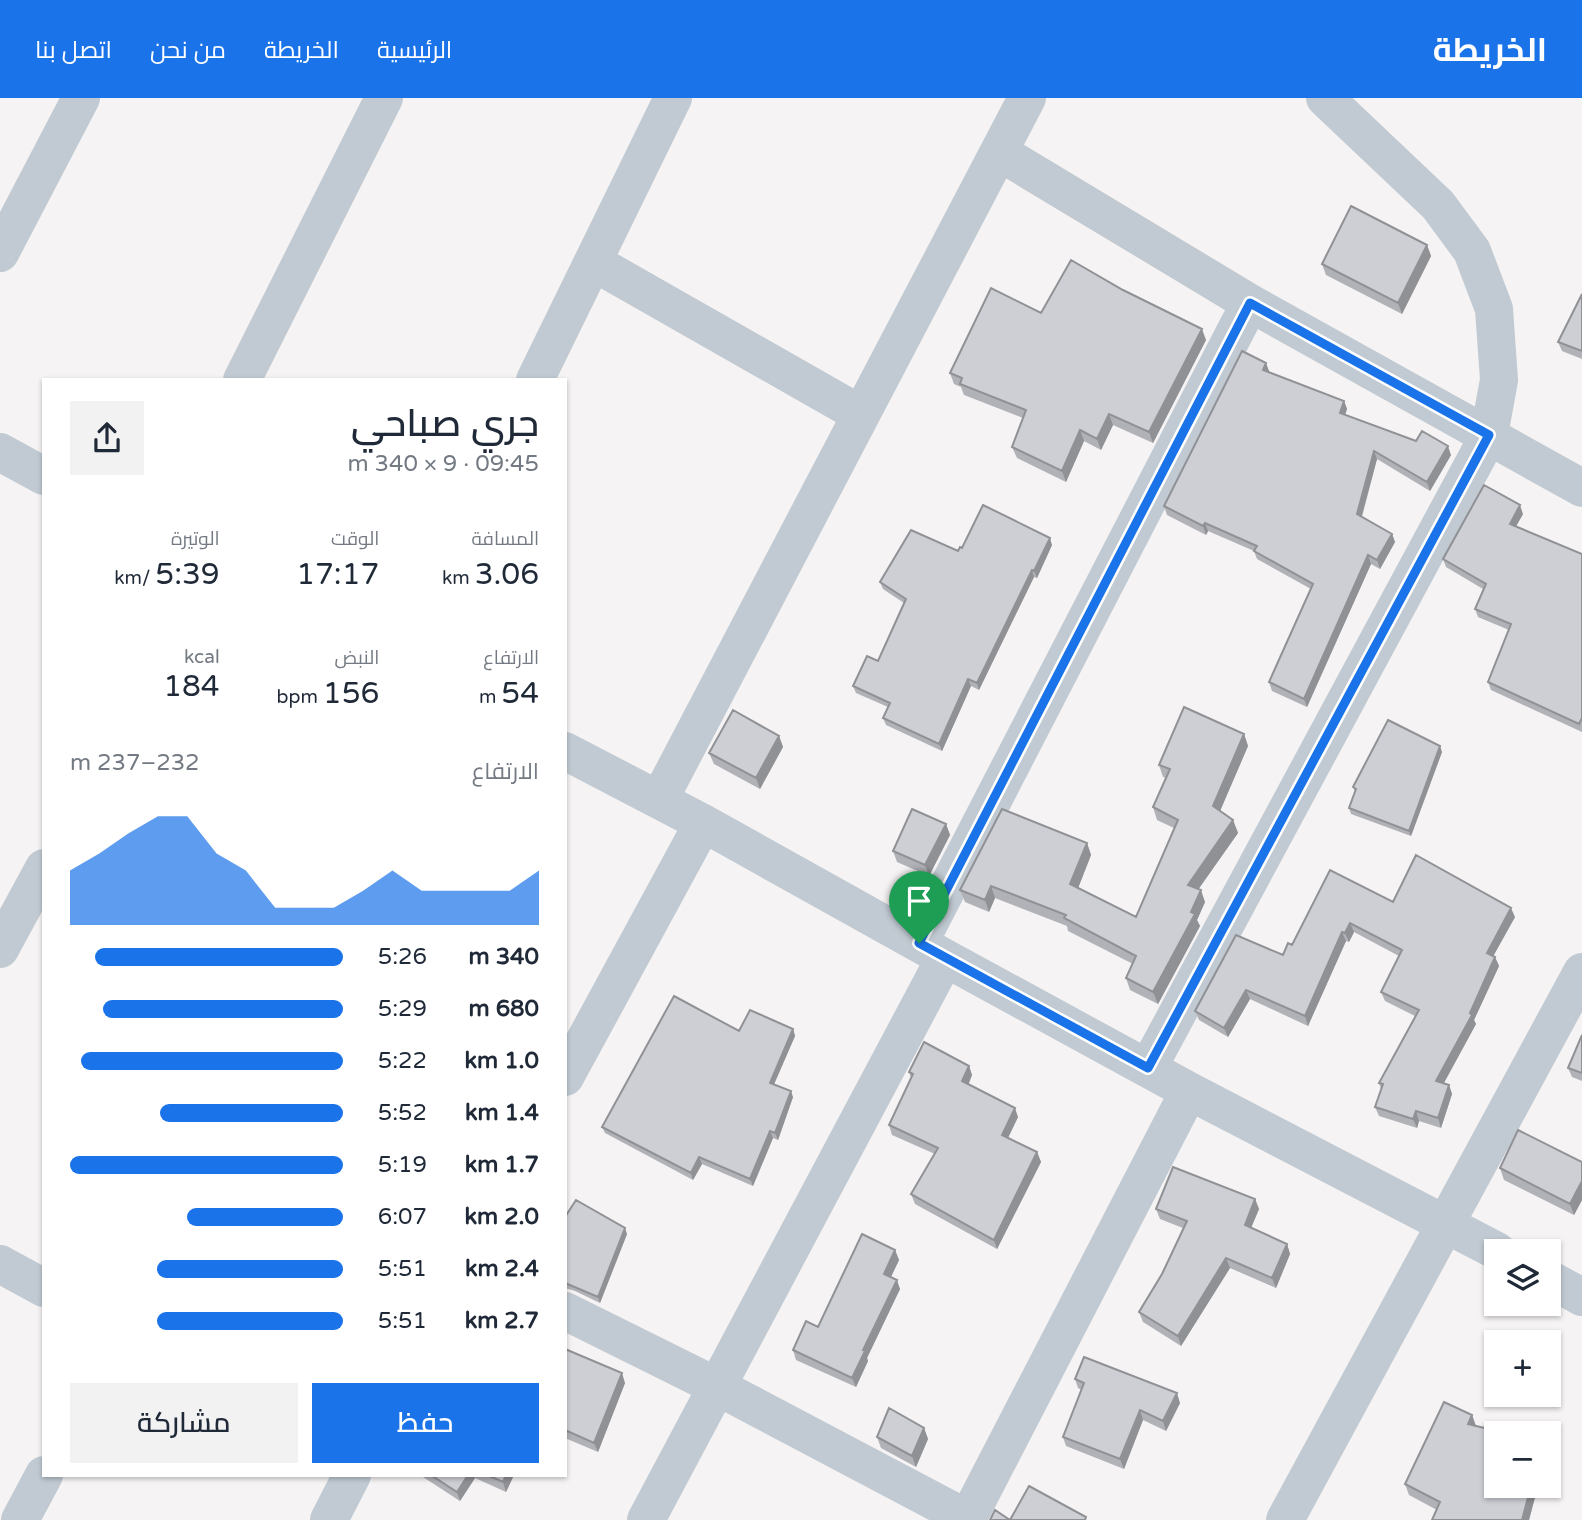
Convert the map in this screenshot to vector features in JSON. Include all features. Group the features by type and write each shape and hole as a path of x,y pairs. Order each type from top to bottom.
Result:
{"street":[{"path":"0,253 81,98"},
{"path":"243,378 384,98"},
{"path":"536,378 673,98"},
{"path":"659,800 1027,98"},
{"path":"1148,1068 1489,435 1499,380 1494,309 1472,251 1438,205 1325,98"},
{"path":"999,152 1250,303 1582,488"},
{"path":"593,262 860,414"},
{"path":"646,1520 716,1386 932,951 1250,303"},
{"path":"0,452 42,474"},
{"path":"567,752 703,823 1189,1091 1484,1244"},
{"path":"567,1073 703,823"},
{"path":"0,949 42,873"},
{"path":"1285,1520 1582,972"},
{"path":"567,1312 716,1386 968,1520 1189,1091"},
{"path":"0,1264 42,1287"},
{"path":"1561,1286 1582,1297"},
{"path":"20,1520 43,1477"},
{"path":"329,1520 351,1477"}],"building":[{"path":"1351,206 1427,245 1398,303 1322,264"},
{"path":"1071,260 1123,290 1202,329 1149,432 1109,414 1097,439 1080,430 1062,471 1012,447 1026,410 960,384 962,378 950,373 991,288 1041,313"},
{"path":"1582,294 1582,351 1558,342"},
{"path":"1242,351 1266,363 1263,370 1344,401 1340,413 1416,441 1422,431 1448,446 1427,482 1374,451 1357,514 1392,534 1377,560 1368,555 1304,699 1269,682 1313,584 1254,551 1257,546 1205,523 1203,526 1164,506"},
{"path":"1484,485 1520,505 1510,524 1582,554 1582,718 1579,724 1488,682 1511,624 1475,609 1486,584 1443,559"},
{"path":"983,505 1050,538 977,683 968,679 939,744 883,718 890,703 853,686 867,656 878,661 906,599 880,582 911,530 958,551"},
{"path":"1184,707 1244,734 1213,806 1233,820 1188,885 1201,890 1191,912 1195,914 1153,992 1126,978 1136,956 1064,918 1066,915 991,886 985,900 960,890 1002,809 1087,843 1070,884 1136,917 1178,820 1153,807 1170,769 1159,765"},
{"path":"733,710 779,736 756,778 709,753"},
{"path":"1388,720 1440,746 1409,831 1349,808 1356,789 1353,787"},
{"path":"912,809 946,824 925,865 893,851"},
{"path":"1416,855 1511,908 1487,953 1495,957 1470,1013 1472,1015 1436,1081 1449,1085 1438,1118 1416,1111 1413,1119 1375,1107 1383,1084 1379,1083 1419,1010 1381,992 1402,950 1350,923 1345,933 1342,932 1305,1016 1246,990 1224,1028 1195,1011 1236,935 1283,955 1288,943 1292,945 1330,870 1393,902"},
{"path":"674,996 739,1031 750,1010 793,1029 770,1083 791,1091 775,1133 770,1131 750,1179 699,1157 691,1173 602,1127"},
{"path":"1582,1035 1582,1073 1568,1068"},
{"path":"924,1042 969,1066 962,1081 1015,1108 1002,1135 1037,1152 994,1240 911,1194 938,1148 889,1125 913,1074 909,1072"},
{"path":"1518,1130 1582,1162 1582,1181 1570,1204 1500,1168"},
{"path":"1173,1167 1255,1199 1245,1225 1287,1244 1272,1278 1226,1258 1178,1336 1139,1312 1162,1274 1187,1221 1156,1209"},
{"path":"576,1200 625,1228 598,1297 567,1284 567,1214"},
{"path":"862,1234 895,1250 884,1274 897,1280 852,1378 793,1350 806,1321 818,1327"},
{"path":"567,1350 622,1373 594,1443 567,1431"},
{"path":"1084,1357 1177,1393 1163,1421 1140,1410 1120,1459 1063,1437 1084,1383 1075,1379"},
{"path":"1444,1402 1472,1415 1468,1424 1484,1428 1484,1498 1528,1498 1522,1520 1432,1520 1440,1502 1405,1484"},
{"path":"889,1408 924,1428 912,1456 877,1437"},
{"path":"434,1477 467,1477 457,1492"},
{"path":"492,1477 505,1477 503,1482"},
{"path":"1029,1486 1086,1517 1085,1520 1010,1520"},
{"path":"995,1510 1010,1520 990,1520"}],"route":[{"path":"1250,303 1489,435 1148,1068 919,943 1250,303"}]}
